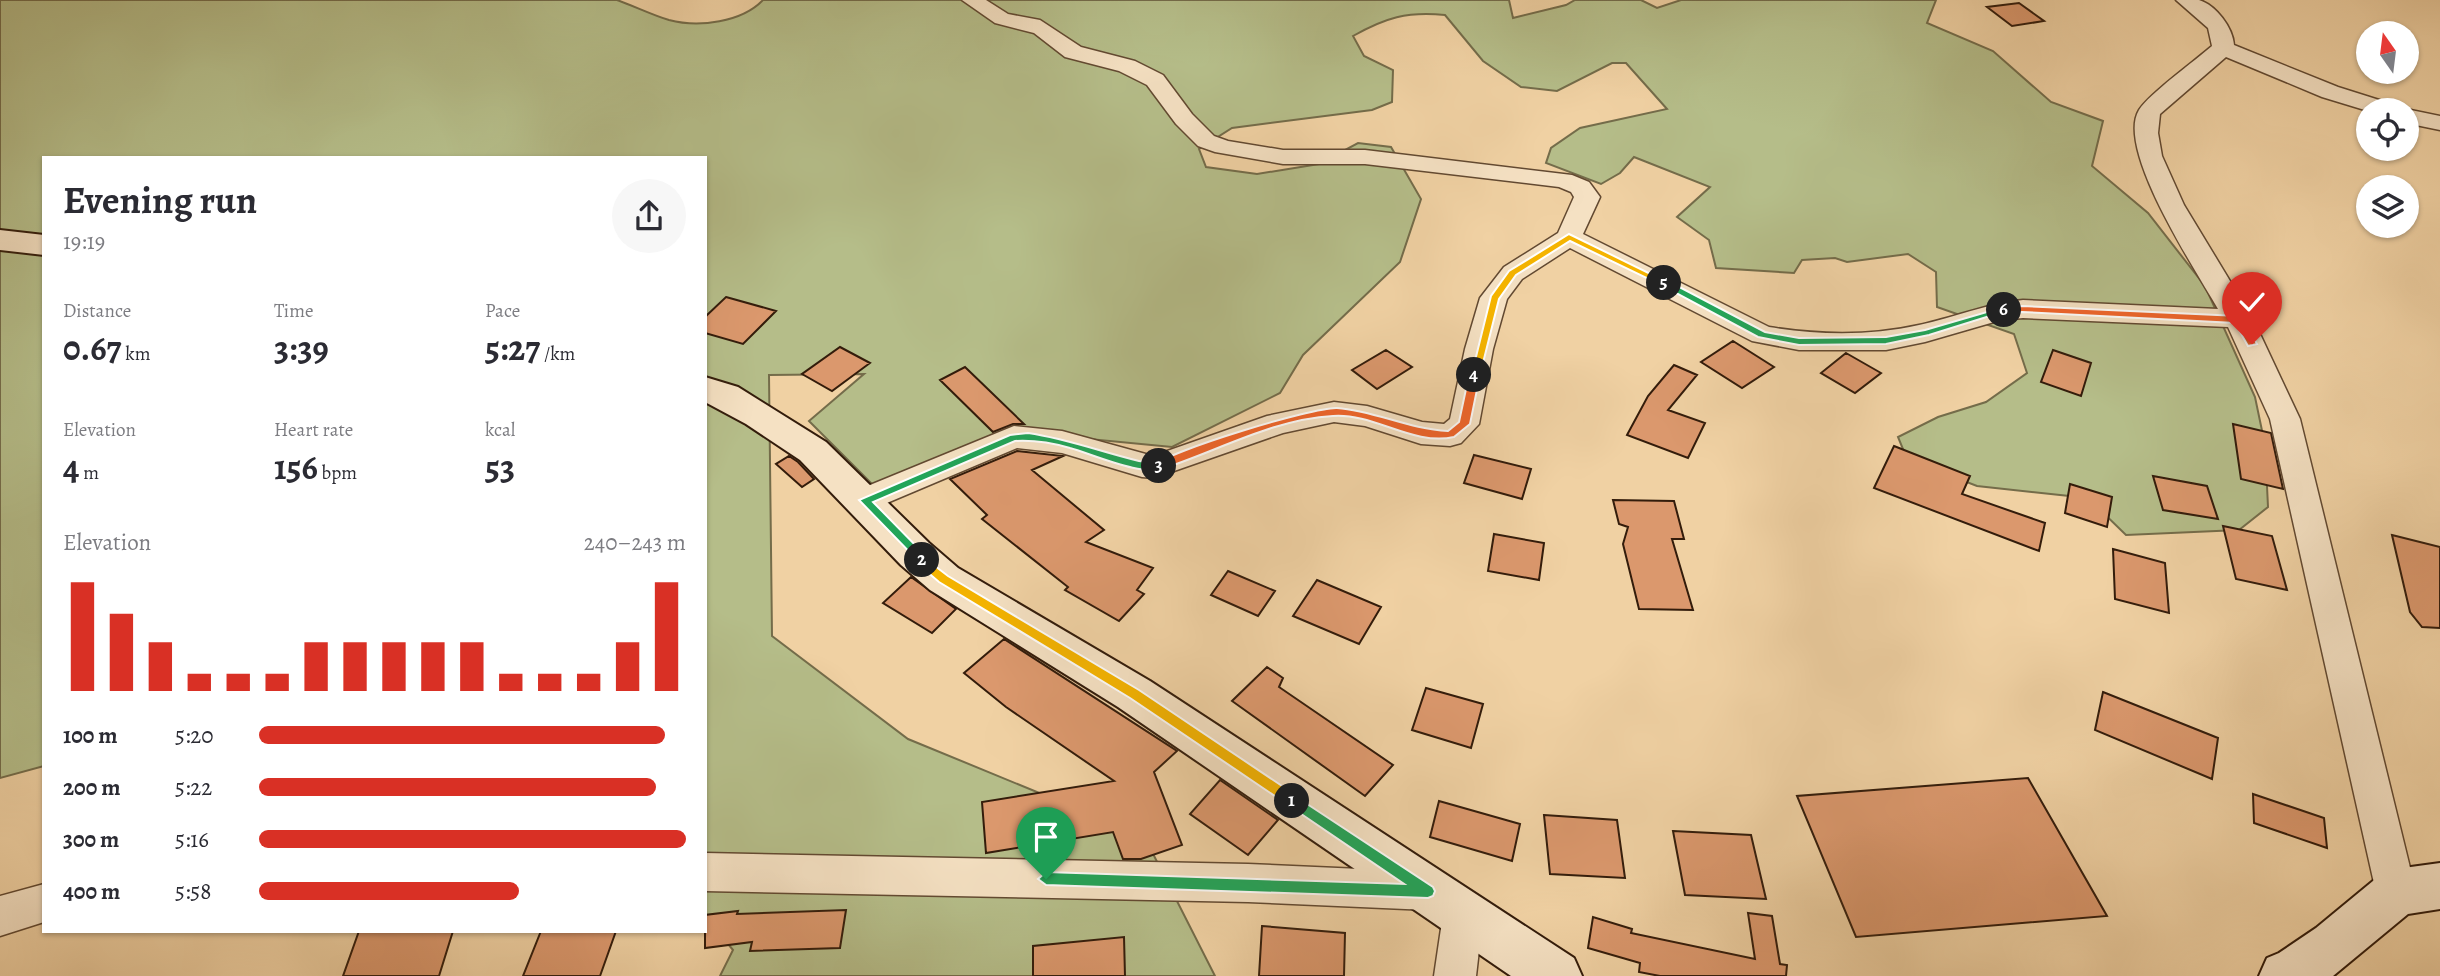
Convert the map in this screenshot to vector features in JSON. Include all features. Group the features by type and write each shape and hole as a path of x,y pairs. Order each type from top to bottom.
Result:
{"street":[{"path":"864,500 1014,438 1028,437 1068,443 1142,466 1154,467 1278,423 1334,412 1367,416 1422,433 1450,435 1464,424 1479,349 1494,298 1513,273 1569,237 1587,197 1580,187 1563,180 1365,157 1294,158 1223,147 1206,141 1184,119 1156,79 1126,66 1073,52 1033,24 1002,19 972,0"},
{"path":"2186,0 2219,26 2224,37 2223,48 2149,112 2146,133 2150,156 2171,205 2239,320 2285,419 2418,889 2291,974"},
{"path":"2223,48 2356,100"},
{"path":"2419,119 2440,123"},
{"path":"1569,237 1762,335 1799,341 1886,341 1925,333 1999,311 2022,309 2239,320"},
{"path":"0,240 42,245"},
{"path":"707,390 759,415 813,451 915,554 944,579 1134,694 1556,976"},
{"path":"707,872 1248,883 1445,903"},
{"path":"1445,903 1455,976"},
{"path":"0,916 42,904"}],"green space":[{"path":"0,0 617,0 669,20 706,23 744,14 763,0 1509,0 1513,18 1566,5 1575,0 1641,0 1657,8 1681,0 1936,0 1927,23 1993,51 2051,102 2103,121 2092,166 2148,213 2205,286 2255,397 2265,445 2268,507 2239,530 2126,535 2088,498 1977,486 1907,459 1898,437 1938,417 1986,402 2027,373 2014,334 1937,307 1936,272 1908,254 1847,262 1835,258 1802,260 1794,273 1716,268 1709,240 1677,217 1710,187 1634,157 1620,173 1601,184 1546,163 1551,148 1580,128 1667,109 1626,63 1612,63 1557,91 1521,87 1483,61 1445,15 1419,14 1386,20 1353,36 1364,56 1393,70 1392,102 1372,110 1232,128 1199,149 1206,167 1257,174 1319,164 1358,143 1391,147 1421,199 1400,262 1303,355 1280,393 1172,447 1027,433 880,492 809,421 864,374 769,375 772,636 908,739 1144,836 1215,976 720,976 733,950 707,918 707,156 42,156 42,767 0,778"}],"building":[{"path":"2019,3 2044,21 2012,26 1987,7"},
{"path":"726,297 776,311 743,344 707,334 707,315"},
{"path":"1733,341 1774,367 1742,388 1701,362"},
{"path":"840,347 870,363 832,391 802,374"},
{"path":"1386,350 1412,367 1377,389 1352,370"},
{"path":"2053,350 2091,363 2081,396 2041,382"},
{"path":"1846,353 1881,373 1855,393 1821,373"},
{"path":"1674,365 1697,375 1668,410 1705,423 1688,458 1627,435 1648,396"},
{"path":"965,367 1024,424 1013,424 993,432 940,380"},
{"path":"2233,424 2271,433 2283,489 2241,479"},
{"path":"1894,446 1970,476 1962,494 2045,523 2039,551 1874,488"},
{"path":"1017,451 1063,456 1032,470 1104,530 1086,542 1153,568 1137,590 1144,594 1119,621 1065,590 1068,587 982,519 987,515 950,479"},
{"path":"1474,455 1531,469 1522,499 1464,483"},
{"path":"789,456 814,479 802,487 776,464"},
{"path":"2153,476 2207,486 2218,519 2163,510"},
{"path":"2070,484 2112,497 2107,527 2065,513"},
{"path":"1613,500 1674,501 1684,539 1672,539 1693,610 1639,609 1623,544 1628,527 1619,524"},
{"path":"2223,526 2272,536 2287,590 2236,579"},
{"path":"1494,534 1544,543 1539,580 1488,571"},
{"path":"2392,535 2440,547 2440,628 2422,627 2410,612"},
{"path":"2113,549 2165,563 2169,613 2115,599"},
{"path":"1228,571 1275,591 1258,616 1211,595"},
{"path":"911,577 956,609 932,633 883,603"},
{"path":"1317,580 1381,607 1359,644 1293,616"},
{"path":"1004,639 1177,751 1154,772 1182,845 1141,859 1123,859 1113,832 986,853 982,802 1114,781 1006,707 964,673"},
{"path":"1267,667 1283,678 1279,687 1393,765 1365,796 1232,701"},
{"path":"1426,688 1483,704 1471,748 1412,730"},
{"path":"2103,692 2218,738 2212,779 2095,730"},
{"path":"2028,778 2107,916 1856,937 1797,796"},
{"path":"1220,780 1278,820 1248,855 1190,814"},
{"path":"2253,794 2324,818 2327,848 2254,823"},
{"path":"1439,801 1520,824 1512,861 1430,837"},
{"path":"1544,815 1617,820 1625,878 1550,874"},
{"path":"1673,831 1751,835 1766,899 1685,895"},
{"path":"846,910 840,948 750,951 752,942 705,948 707,915 738,911 737,914"},
{"path":"1748,913 1772,916 1780,964 1787,965 1786,976 1660,976 1639,972 1640,963 1588,948 1593,917 1632,929 1631,933 1755,959"},
{"path":"1262,926 1345,933 1344,976 1259,976"},
{"path":"358,933 452,933 439,976 343,976"},
{"path":"540,933 615,933 600,976 523,976"},
{"path":"1124,937 1125,976 1033,976 1033,946"}],"route":[{"path":"1046,879 1248,883 1428,891 1134,694 944,579 915,554 864,500 1014,438 1028,437 1068,443 1142,466 1154,467 1278,423 1334,412 1367,416 1422,433 1450,435 1464,424 1479,349 1494,298 1513,273 1569,237 1762,335 1799,341 1886,341 1925,333 1999,311 2022,309 2239,320 2252,344"}]}
